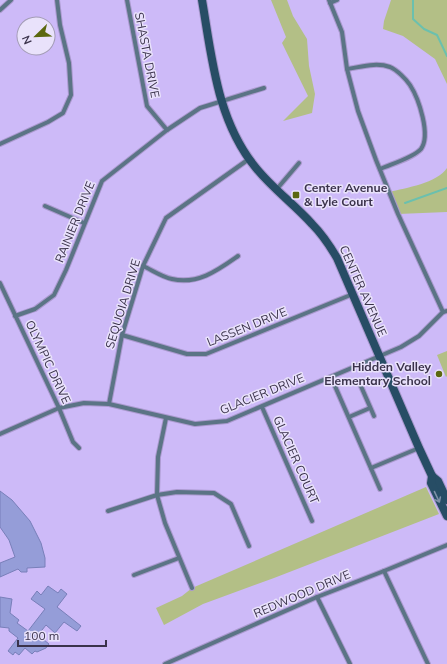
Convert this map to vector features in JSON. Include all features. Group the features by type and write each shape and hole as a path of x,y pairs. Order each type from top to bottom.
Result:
{"street":[{"path":"0,10 12,0"},
{"path":"0,144 63,113 71,95 69,63 60,25 57,0"},
{"name":"SHASTA DRIVE","path":"127,0 147,106 167,130"},
{"name":"CENTER AVENUE","path":"202,0 221,100 231,127 249,159 276,190 312,223 327,241 337,258 419,448 432,476 438,481 447,500"},
{"path":"336,0 330,1 342,32 347,70 358,111 398,214 445,312"},
{"path":"347,70 373,64 390,67 410,84 421,108 426,139 421,149 413,155 380,169"},
{"name":"RAINIER DRIVE","path":"15,316 35,309 54,296 102,181 167,130 200,108 221,100 264,88"},
{"name":"SEQUOIA DRIVE","path":"109,404 122,335 143,266 166,218 249,159"},
{"path":"276,190 298,163"},
{"path":"45,206 84,223"},
{"path":"143,266 172,279 193,280 218,270 238,256"},
{"name":"OLYMPIC DRIVE","path":"0,283 59,408 73,442 79,448"},
{"name":"LASSEN DRIVE","path":"122,335 187,354 206,354 352,294"},
{"name":"GLACIER DRIVE","path":"0,434 59,408 84,403 109,404 195,424 227,421 410,342 419,336 445,312"},
{"path":"331,376 380,489"},
{"path":"360,384 374,416"},
{"name":"GLACIER COURT","path":"262,407 312,521"},
{"path":"348,417 370,408"},
{"path":"166,418 158,457 157,495 164,523 192,588"},
{"path":"371,468 419,448"},
{"name":"CENTER AVENUE","path":"432,476 431,483 447,516"},
{"path":"108,511 157,495 177,492 214,494 231,504 249,546"},
{"name":"REDWOOD DRIVE","path":"165,664 317,597 447,545"},
{"path":"134,575 179,558"},
{"path":"384,571 428,664"},
{"path":"317,597 350,664"}],"green space":[{"path":"271,0 287,0 293,16 307,39 309,66 315,94 312,113 283,121 308,96 282,43 286,37"},
{"path":"391,0 447,0 447,84 435,59 403,36 383,29"},
{"path":"447,168 447,212 398,214 389,192 412,187 429,181 436,178"},
{"path":"447,351 447,376 446,377 437,355"},
{"path":"426,487 439,514 203,604 164,625 156,608 182,596 192,588"}],"building":[{"path":"0,491 12,500 30,521 41,543 45,558 45,567 27,568 27,572 21,572 18,569 0,577 0,563 15,557 9,540 0,527"},
{"path":"48,586 58,593 61,589 67,594 57,607 81,626 77,631 64,622 55,633 46,625 38,635 49,644 46,648 37,652 35,651 32,654 25,648 19,655 15,652 13,655 8,651 18,638 9,631 9,628 0,627 0,597 12,599 10,613 19,620 17,623 28,631 45,609 31,599 37,591 41,595"}],"waterway":[{"path":"413,0 413,19 424,29 437,35 447,56"},
{"path":"405,203 447,188"}],"place":[{"name":"Center Avenue & Lyle Court","path":"296,195"},
{"name":"Hidden Valley Elementary School","path":"439,374"}]}
